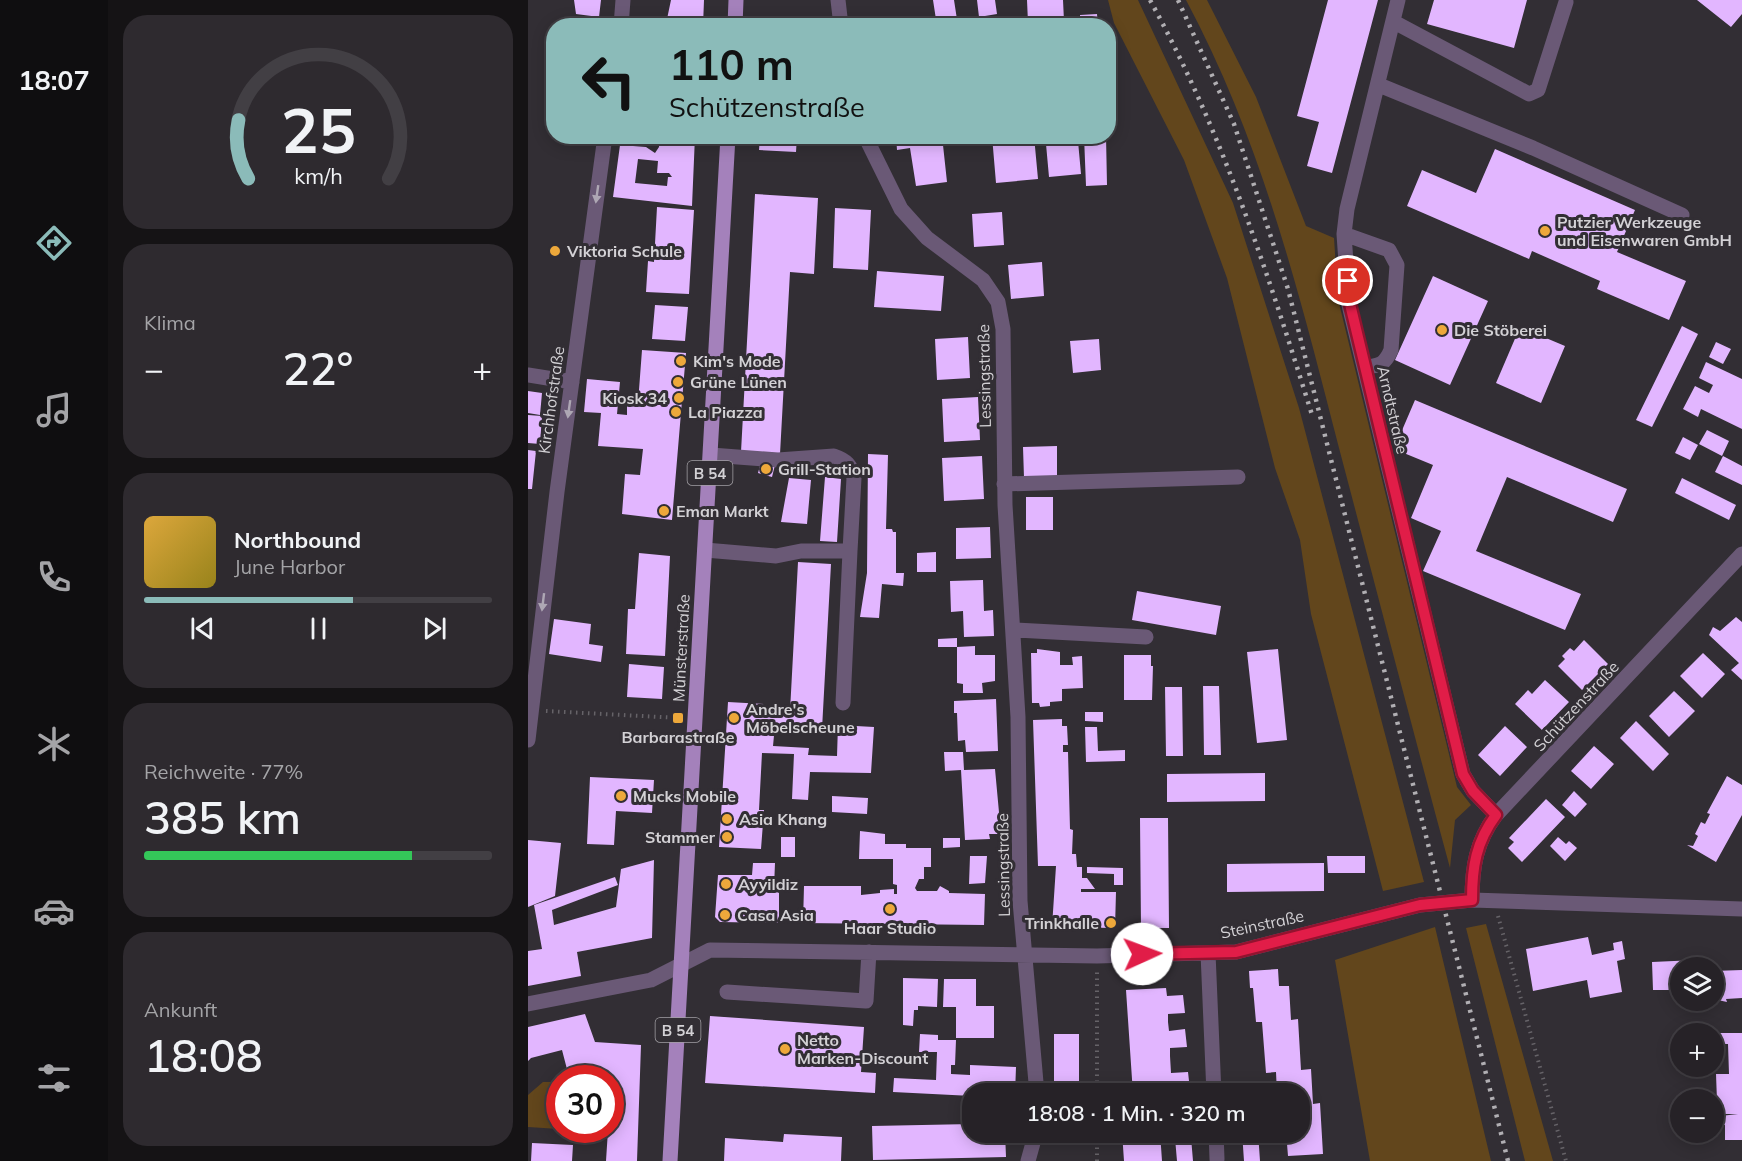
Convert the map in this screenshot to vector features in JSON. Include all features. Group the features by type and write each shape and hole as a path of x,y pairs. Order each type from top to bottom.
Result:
{"main road":[{"path":"735,18 736,0"},
{"name":"Münsterstraße","path":"670,1161 728,144"}],"street":[{"path":"622,18 623,0"},
{"path":"838,0 840,18"},
{"name":"Arndtstraße","path":"1398,0 1347,209 1344,234 1350,304 1463,774 1473,791 1496,815"},
{"path":"1394,22 1529,94 1538,90 1566,2"},
{"path":"1379,85 1533,148 1682,215"},
{"name":"Kirchhofstraße","path":"528,740 572,382 605,144"},
{"name":"Lessingstraße","path":"869,144 901,209 927,238 983,280 999,302 1004,329 1005,483 1014,630 1023,954 1036,1083"},
{"path":"1344,234 1389,250 1397,265 1391,350 1386,362 1379,366 1365,367"},
{"path":"528,375 572,382"},
{"path":"711,455 778,460 834,456 843,459 852,469 854,478 843,703"},
{"path":"1005,483 1238,477"},
{"path":"705,550 776,556 801,551 850,551"},
{"name":"Schützenstraße","path":"1472,900 1476,850 1485,830 1496,815 1742,554"},
{"path":"1014,630 1146,637"},
{"name":"Steinstraße","path":"682,964 710,950 1097,956 1236,952 1420,905 1472,900 1742,909"},
{"path":"727,992 866,1001 869,952"},
{"path":"1208,952 1214,1083"},
{"path":"528,1004 651,980 682,964"},
{"path":"1029,1161 1033,1143"},
{"path":"1216,1143 1217,1159"}],"path":[{"path":"531,710 695,719"},
{"path":"1494,901 1566,1161"},
{"path":"1097,956 1097,1083"},
{"path":"1097,1143 1097,1161"}],"shaded area":[{"path":"1108,0 1138,0 1233,203 1299,408 1424,882 1383,891 1311,614 1300,540 1275,468 1227,278 1184,160 1116,27 1116,18 1113,18"},
{"path":"1186,0 1207,0 1256,97 1306,226 1334,238 1338,299 1457,787 1471,805 1455,820 1450,868 1309,333 1276,219 1236,108 1213,54"},
{"path":"1486,924 1553,1161 1525,1161 1466,928"},
{"path":"1435,927 1491,1161 1370,1161 1335,960"},
{"path":"546,1082 546,1128 528,1127 528,1095"}],"building":[{"path":"574,0 601,0 599,17 576,14"},
{"path":"671,0 704,0 703,18 667,18"},
{"path":"933,0 954,0 957,18 936,18"},
{"path":"977,0 995,0 997,14 979,17"},
{"path":"1027,0 1063,0 1064,18 1028,18"},
{"path":"1328,0 1378,0 1332,173 1307,166 1319,122 1297,116"},
{"path":"1434,0 1527,0 1514,48 1427,24"},
{"path":"1697,0 1742,0 1742,14 1731,27"},
{"path":"1097,14 1097,18 1080,18 1080,15"},
{"path":"659,144 695,144 692,206 613,197 620,145 646,147 655,153","holes":["638,159 658,161 657,173 669,173 672,177 668,177 667,186 635,183"]},
{"path":"759,144 796,144 796,152 759,150"},
{"path":"897,144 943,145 947,182 916,186 910,148 897,150"},
{"path":"993,144 1035,144 1038,179 996,183"},
{"path":"1046,144 1078,144 1081,174 1049,177"},
{"path":"1084,144 1106,144 1107,185 1086,186"},
{"name":"Putzier Werkzeuge und Eisenwaren GmbH","path":"1495,149 1635,210 1617,252 1686,281 1669,320 1597,289 1600,281 1532,251 1529,259 1407,206 1422,170 1476,193"},
{"path":"755,194 818,198 814,274 790,272 780,454 741,452"},
{"path":"657,207 694,210 689,294 646,292 648,261 654,262"},
{"path":"835,208 871,210 868,270 833,268"},
{"path":"1002,212 1004,245 974,247 972,214"},
{"path":"1042,262 1044,296 1011,299 1008,265"},
{"path":"877,271 944,276 941,311 874,307"},
{"name":"Die Stöberei","path":"1433,276 1488,301 1450,385 1395,360"},
{"path":"655,305 688,307 685,341 652,339"},
{"path":"1682,326 1698,334 1652,427 1636,420"},
{"path":"1520,327 1565,346 1541,403 1496,383"},
{"path":"968,337 970,378 937,380 935,339"},
{"path":"1099,339 1101,370 1073,373 1070,341"},
{"path":"1716,342 1731,349 1723,364 1709,357"},
{"path":"642,350 686,353 672,520 622,514 625,474 640,475 643,449 598,446 601,413 584,412 587,379 620,382 617,414 627,415 627,402 638,403"},
{"path":"1706,362 1742,379 1742,429 1701,409 1698,417 1683,409 1695,386 1709,393 1713,385 1699,378"},
{"path":"528,391 542,393 540,415 528,413"},
{"path":"978,397 980,440 944,442 942,399"},
{"path":"1415,400 1627,489 1613,522 1507,477 1476,551 1581,594 1565,630 1423,571 1441,531 1411,518 1433,465 1394,449"},
{"path":"528,415 542,416 540,444 528,443"},
{"path":"1707,430 1729,441 1722,456 1699,444"},
{"path":"1683,437 1698,445 1690,460 1675,453"},
{"path":"1057,446 1057,477 1024,478 1023,447"},
{"path":"528,450 536,451 532,489 528,489"},
{"path":"868,454 888,455 886,529 896,532 896,573 904,573 903,586 882,584 879,618 860,617 867,573"},
{"path":"982,456 984,499 944,501 942,458"},
{"path":"1723,456 1742,466 1742,485 1715,472"},
{"name":"Grill-Station","path":"761,462 775,465 772,477 758,473"},
{"path":"825,477 841,479 837,542 820,541"},
{"path":"789,478 811,480 807,524 781,522"},
{"path":"1682,478 1736,505 1729,520 1675,493"},
{"path":"1026,497 1053,497 1053,530 1026,530"},
{"path":"990,527 991,558 956,559 956,528"},
{"path":"936,552 936,572 917,572 917,553"},
{"path":"639,553 670,556 665,656 626,654 628,609 635,609"},
{"path":"798,562 831,564 822,729 775,725 773,746 809,748 808,755 837,756 838,725 874,727 871,773 810,772 808,800 792,799 794,754 762,753 759,810 764,810 761,849 719,847 728,702 764,704 764,710 790,711"},
{"path":"983,580 984,611 993,610 994,636 964,637 963,611 951,612 950,581"},
{"path":"1137,591 1221,606 1216,635 1132,620"},
{"path":"1736,617 1742,622 1742,680 1731,670 1739,663 1709,635 1713,627 1720,631"},
{"path":"554,619 591,624 589,644 603,646 601,662 549,654"},
{"path":"957,638 957,647 938,647 938,639"},
{"path":"1584,640 1608,664 1582,690 1558,666 1565,659 1562,656 1570,648 1574,651"},
{"path":"975,646 975,655 995,655 995,681 982,683 983,693 963,693 963,684 957,683 957,647"},
{"path":"1037,649 1060,652 1060,665 1073,665 1072,657 1082,656 1083,688 1062,689 1062,701 1050,702 1050,706 1040,707 1039,703 1032,703 1031,653 1037,653"},
{"path":"1278,649 1287,740 1257,743 1247,652"},
{"path":"1703,653 1725,674 1702,698 1680,676"},
{"path":"1124,655 1151,655 1152,700 1124,700"},
{"path":"629,664 664,667 662,699 627,697"},
{"path":"1545,680 1569,702 1542,730 1515,704 1528,690 1532,694"},
{"path":"1203,686 1219,686 1221,755 1204,755"},
{"path":"1165,687 1182,687 1183,756 1166,756"},
{"path":"1674,691 1695,711 1669,737 1649,716"},
{"path":"996,699 998,751 966,752 965,740 958,741 954,701"},
{"path":"1085,712 1103,712 1103,722 1085,721"},
{"path":"1062,719 1062,726 1067,726 1068,745 1063,745 1063,752 1068,752 1070,829 1073,830 1072,854 1076,854 1077,867 1082,867 1082,878 1087,878 1095,889 1081,889 1081,892 1116,892 1115,928 1052,927 1056,866 1038,866 1033,720"},
{"path":"1636,721 1669,754 1653,771 1620,738"},
{"path":"1505,726 1527,747 1500,776 1478,755"},
{"path":"1085,727 1097,727 1098,751 1125,750 1125,761 1086,762"},
{"path":"1594,746 1614,764 1591,789 1571,771"},
{"path":"944,752 963,752 964,770 995,769 1001,834 989,834 990,839 965,840 961,770 945,771"},
{"path":"1265,773 1265,801 1167,802 1167,774"},
{"path":"1727,776 1742,785 1742,815 1716,862 1687,845 1693,846 1698,836 1695,834 1701,822 1705,824 1710,814 1707,813"},
{"name":"Mucks Mobile","path":"590,777 654,780 652,813 616,811 614,845 587,844"},
{"path":"1574,791 1587,804 1575,817 1562,805"},
{"path":"832,796 868,798 867,814 832,812"},
{"path":"1546,799 1565,817 1522,862 1508,848 1514,842 1509,838"},
{"path":"1140,818 1168,818 1169,928 1141,928"},
{"path":"860,831 885,834 885,844 906,844 906,848 931,848 931,867 924,867 924,879 919,879 915,888 917,891 937,891 940,886 949,893 985,894 984,925 803,923 804,886 861,886 861,895 894,889 894,894 897,894 897,885 893,884 893,859 859,859"},
{"path":"781,837 795,837 795,857 781,857"},
{"path":"1558,837 1566,844 1569,841 1577,848 1565,861 1550,846"},
{"path":"943,838 960,838 960,847 943,848"},
{"path":"528,840 561,843 555,896 528,907"},
{"path":"970,856 987,856 985,883 969,884"},
{"path":"1327,856 1365,856 1365,873 1328,873"},
{"path":"654,860 652,938 577,952 581,976 528,986 528,951 542,949 534,905 615,877 618,885 552,910 554,925 616,907 621,869"},
{"path":"753,863 775,863 774,888 779,888 779,923 720,922 715,917 718,875 752,875"},
{"path":"1324,863 1324,891 1227,892 1227,864"},
{"path":"1087,867 1123,868 1123,885 1114,885 1114,874 1087,873"},
{"path":"1588,937 1592,955 1614,950 1613,943 1622,941 1625,959 1617,961 1622,992 1590,998 1587,980 1533,991 1526,949"},
{"path":"1670,961 1670,990 1653,990 1652,962"},
{"path":"1278,969 1279,986 1289,986 1291,1020 1298,1019 1301,1070 1311,1069 1313,1104 1320,1103 1323,1154 1288,1156 1287,1143 1310,1143 1310,1083 1276,1083 1276,1072 1266,1073 1262,1022 1256,1022 1249,971"},
{"path":"1742,970 1742,998 1726,999 1727,1002 1724,1001 1724,971"},
{"path":"903,978 938,979 937,1007 918,1006 918,1010 914,1010 913,1026 903,1025"},
{"path":"944,979 976,979 976,1006 994,1006 994,1038 956,1038 956,1007 943,1007"},
{"path":"1166,988 1167,996 1183,995 1185,1013 1168,1014 1169,1031 1185,1029 1187,1047 1170,1048 1171,1073 1188,1072 1189,1081 1132,1083 1126,990"},
{"path":"585,1014 595,1042 641,1045 637,1161 606,1161 607,1143 624,1143 624,1065 566,1065 562,1050 531,1058 528,1061 528,1027"},
{"name":"Netto Marken-Discount","path":"710,1016 864,1027 861,1072 876,1073 875,1093 705,1083"},
{"path":"1724,1033 1742,1033 1742,1140 1725,1140 1724,1116 1738,1114 1724,1114 1724,1089 1717,1089 1716,1077 1729,1074 1728,1044 1724,1044"},
{"path":"920,1034 938,1035 938,1040 956,1040 955,1065 951,1065 951,1074 970,1075 970,1065 1016,1067 1015,1083 962,1083 962,1095 893,1092 894,1078 936,1080 937,1052 919,1052"},
{"path":"1054,1034 1079,1034 1079,1083 1054,1083"},
{"path":"962,1124 962,1143 1005,1143 1006,1157 873,1160 872,1126"},
{"path":"784,1134 842,1137 841,1161 724,1161 725,1138 783,1142"},
{"path":"532,1143 573,1145 572,1161 531,1161"},
{"path":"1123,1143 1161,1143 1162,1161 1124,1161"},
{"path":"1175,1143 1192,1143 1193,1161 1177,1161"},
{"path":"1243,1143 1259,1143 1260,1161 1244,1161"}],"railway":[{"path":"1150,0 1176,50 1222,153 1261,258 1313,418"},
{"path":"1178,0 1234,124 1288,289 1508,1161"}],"place":[{"name":"Putzier Werkzeuge und Eisenwaren GmbH","path":"1545,231"},
{"name":"Viktoria Schule","path":"555,251"},
{"name":"Die Stöberei","path":"1442,330"},
{"name":"Kim's Mode","path":"681,361"},
{"name":"Grüne Lünen","path":"678,382"},
{"name":"Kiosk 34","path":"679,398"},
{"name":"La Piazza","path":"676,412"},
{"name":"Grill-Station","path":"766,469"},
{"name":"Eman Markt","path":"664,511"},
{"name":"Barbarastraße","path":"678,718"},
{"name":"Andre's Möbelscheune","path":"734,718"},
{"name":"Mucks Mobile","path":"621,796"},
{"name":"Asia Khang","path":"727,819"},
{"name":"Stammer","path":"727,837"},
{"name":"Ayyildiz","path":"726,884"},
{"name":"Haar Studio","path":"890,909"},
{"name":"Casa Asia","path":"725,915"},
{"name":"Trinkhalle","path":"1111,923"},
{"name":"Netto Marken-Discount","path":"785,1049"}],"route":[{"path":"1142,954 1236,952 1420,905 1472,900 1476,850 1485,830 1496,815 1473,791 1463,774 1400,519 1350,304 1348,281"}]}
